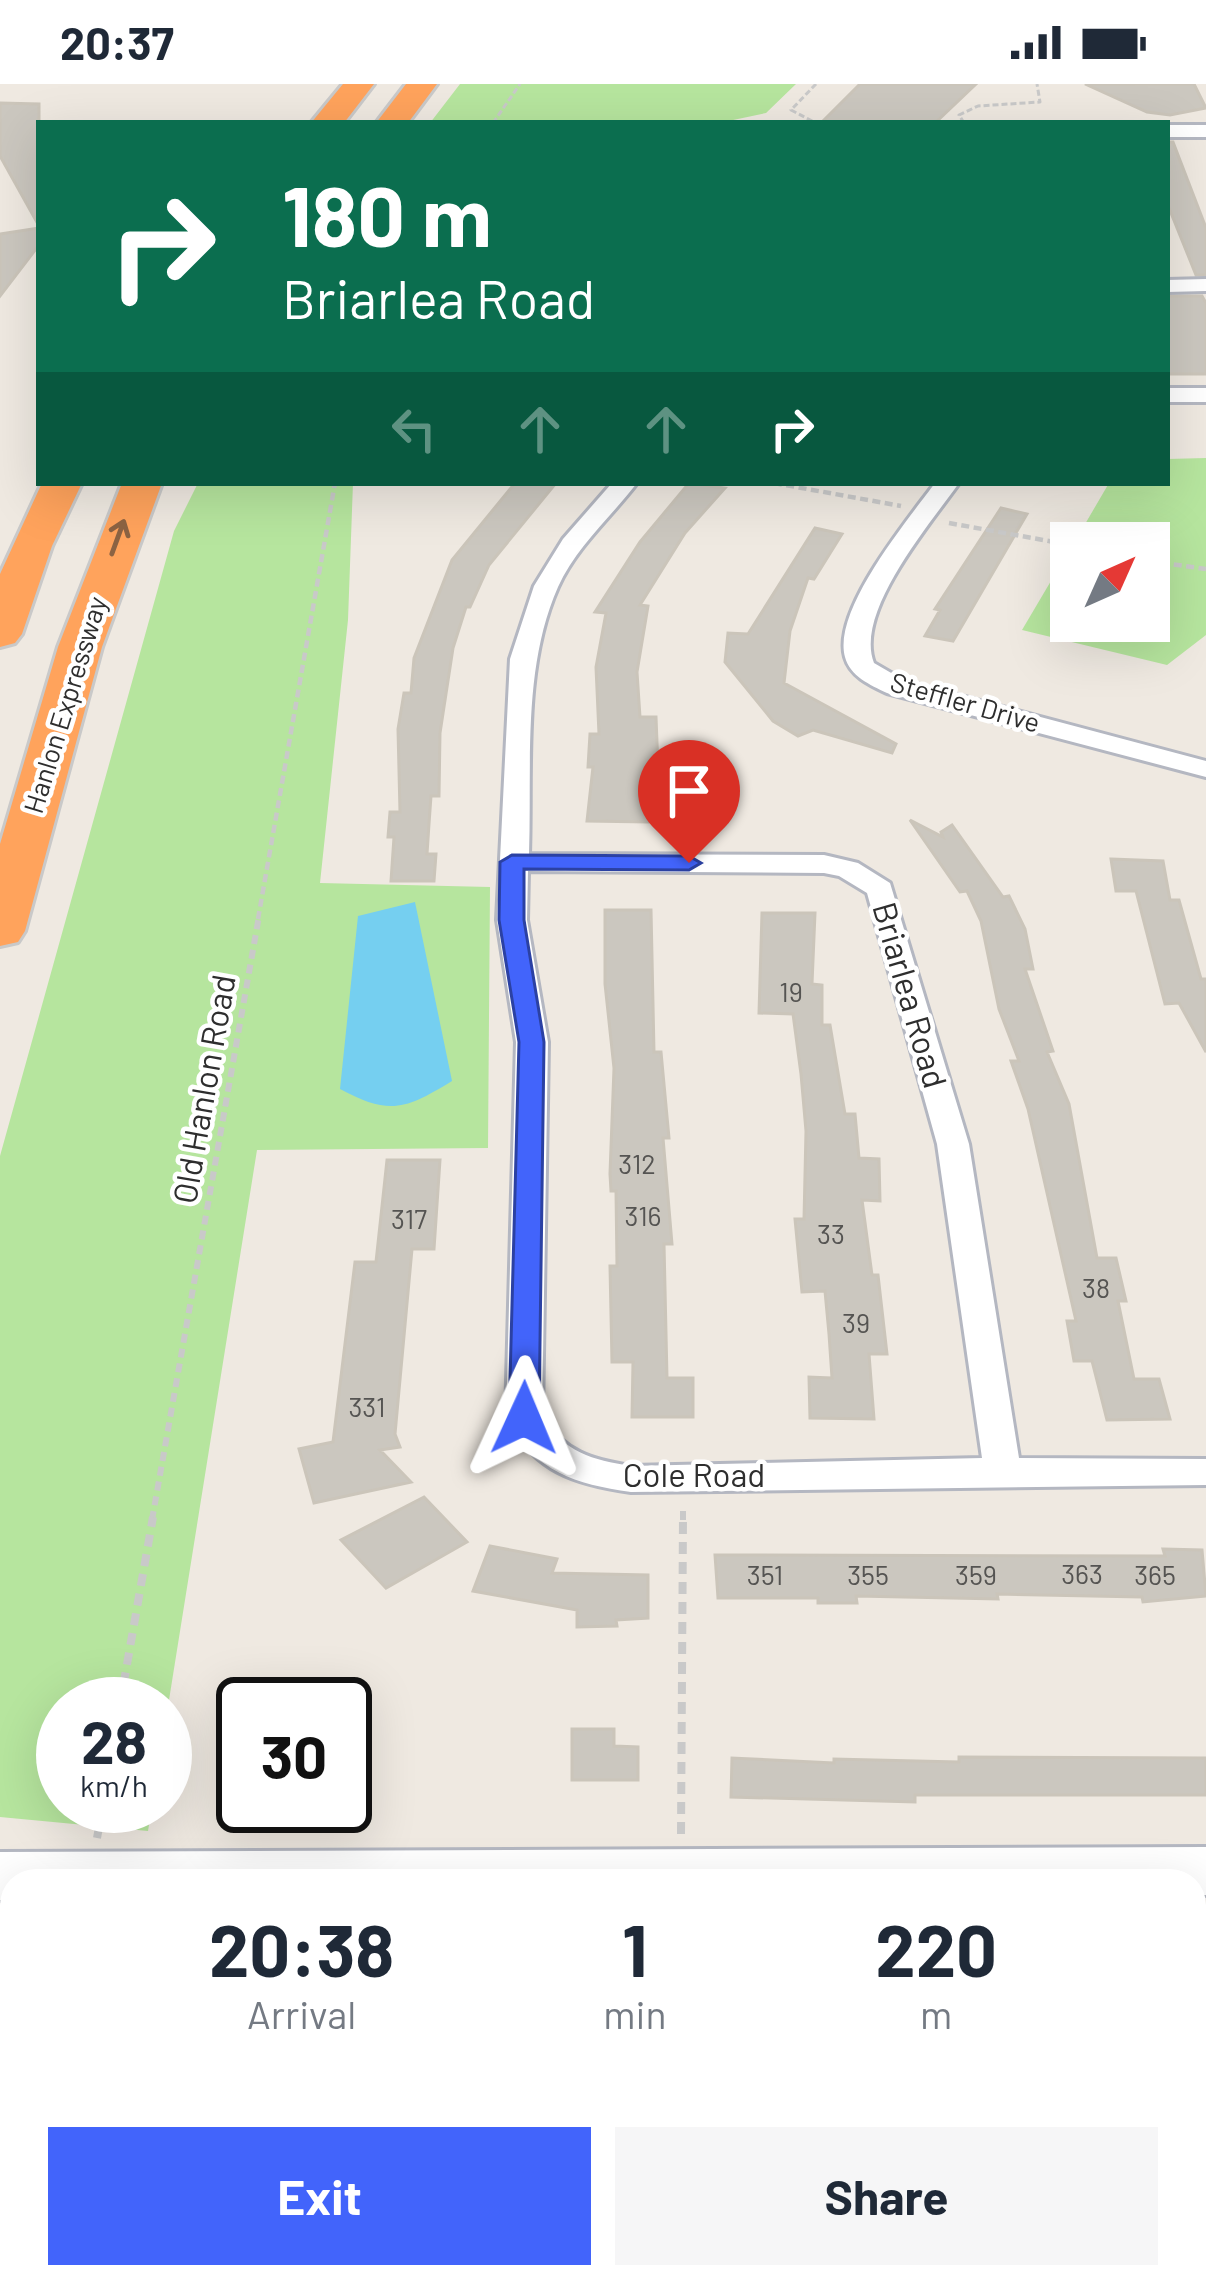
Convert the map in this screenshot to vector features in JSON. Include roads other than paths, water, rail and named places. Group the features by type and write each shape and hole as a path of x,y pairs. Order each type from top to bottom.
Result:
{"highway":[{"path":"329,120 359,84"},
{"path":"394,120 422,84"},
{"path":"0,634 31,545 60,486"},
{"name":"Hanlon Expressway","path":"0,931 80,647 141,486"}],"street":[{"path":"1170,131 1206,131"},
{"path":"1170,286 1206,285"},
{"path":"1170,395 1206,394"},
{"name":"Cole Road","path":"623,486 559,564 532,619 524,659 512,920 532,1042 524,1418 533,1436 573,1467 607,1475 676,1479 1002,1469 1206,1472"},
{"name":"Steffler Drive","path":"945,486 869,602 856,653 865,670 896,687 1206,769"},
{"name":"Briarlea Road","path":"512,862 824,864 848,869 880,889 953,1144 1002,1469"}],"water":[{"path":"415,902 452,1081 410,1103 385,1106 340,1089 358,916"}]}
